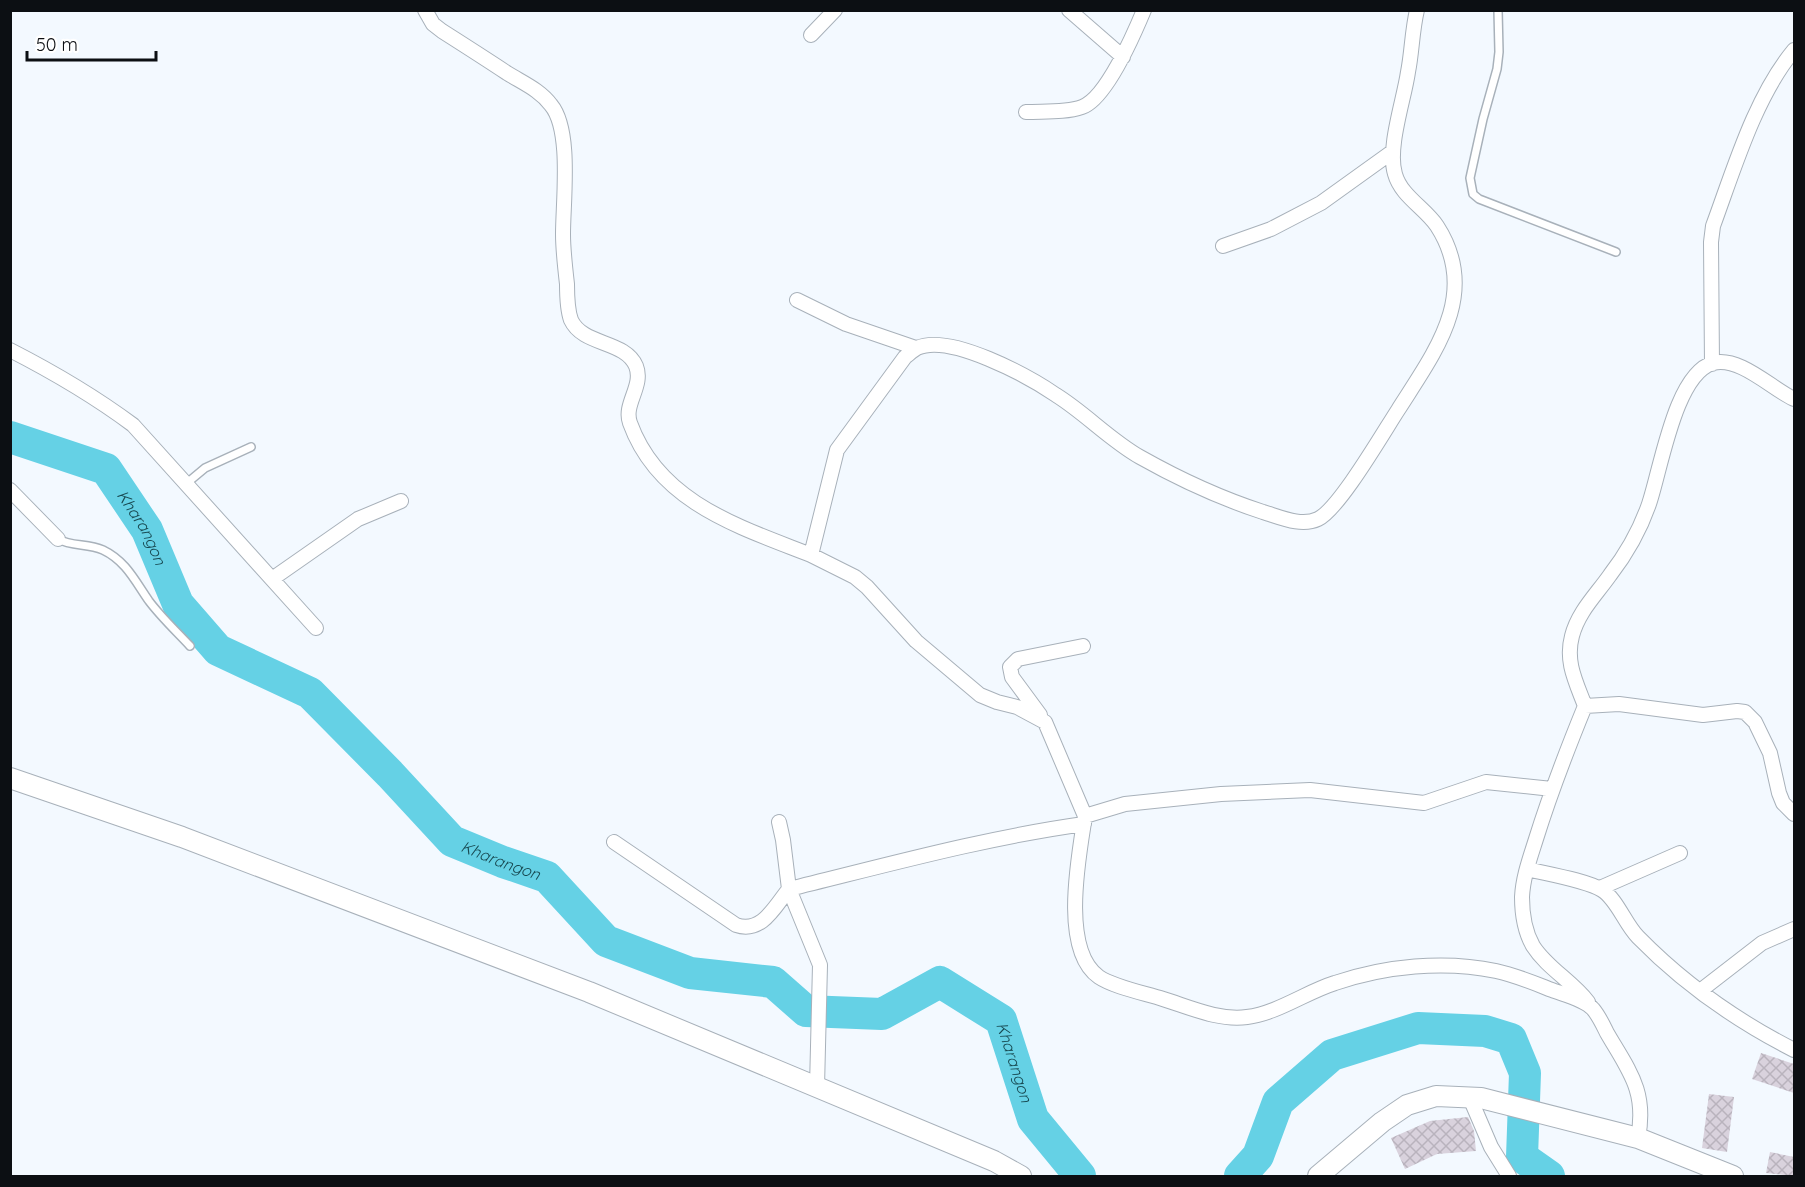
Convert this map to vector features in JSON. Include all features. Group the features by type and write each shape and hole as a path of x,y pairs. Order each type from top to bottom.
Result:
{"street":[{"path":"425,10 433,24 442,31 539,92 553,106 564,139 563,238 568,308 572,321 579,330 626,354 634,363 638,372 638,383 628,416 646,456 675,487 700,507 724,520 812,555 855,577 916,641 980,695 1017,707 1045,722"},
{"path":"811,35 835,10"},
{"path":"1069,10 1123,57"},
{"path":"1026,112 1083,107 1100,92 1123,57 1144,10"},
{"path":"797,300 846,324 916,348 930,345 964,350 1013,369 1057,395 1137,455 1187,482 1245,506 1293,521 1317,520 1330,511 1374,448 1436,351 1452,313 1456,283 1454,261 1446,241 1435,224 1397,181 1394,171 1392,152 1409,70 1417,10"},
{"path":"1713,364 1711,242 1713,226 1762,100 1776,74 1794,51"},
{"path":"1223,246 1271,229 1321,203 1392,152"},
{"path":"812,555 837,450 897,366 916,348"},
{"path":"10,350 66,380 102,402 133,425 315,628"},
{"path":"1638,1138 1641,1107 1635,1081 1593,1008 1581,993 1547,963 1530,939 1523,912 1522,896 1527,869 1552,789 1585,706 1570,667 1572,635 1587,604 1610,576 1639,530 1677,405 1694,377 1713,364 1724,362 1736,365 1794,399"},
{"path":"10,490 58,539"},
{"path":"272,579 358,519 401,501"},
{"path":"1083,646 1018,659 1010,667 1011,677 1045,722 1085,820 1074,900 1076,928 1087,963 1097,976 1199,1010 1234,1018 1264,1013 1333,983 1364,974 1417,967 1464,966 1498,972 1536,984 1593,1008"},
{"path":"1585,706 1619,704 1703,715 1744,712 1755,722 1770,753 1783,803 1794,814"},
{"path":"10,778 182,837 578,988 994,1161 1021,1176"},
{"path":"614,842 736,925 752,928 763,921 789,889 1085,820 1125,804 1221,794 1310,790 1424,803 1486,782 1552,789"},
{"path":"779,822 789,889 818,956 820,976 817,1087"},
{"path":"1600,888 1680,853"},
{"path":"1527,869 1600,888 1611,898 1636,936 1672,970 1763,1033 1794,1050"},
{"path":"1700,991 1762,943 1794,928"},
{"path":"1318,1176 1382,1122 1407,1105 1436,1096 1475,1098 1638,1138 1732,1176"},
{"path":"1475,1098 1491,1147 1509,1176"}],"lane":[{"path":"1498,10 1497,69 1470,178 1473,194 1479,199 1616,252"},
{"path":"187,483 205,468 250,447"},
{"path":"58,539 67,544 101,549 119,560 135,578 150,601 190,646"}],"building":[{"path":"1761,1053 1794,1064 1794,1093 1752,1079"},
{"path":"1709,1094 1734,1097 1727,1152 1702,1148"},
{"path":"1468,1117 1474,1131 1476,1151 1437,1154 1405,1169 1391,1138 1430,1121"},
{"path":"1770,1152 1794,1157 1794,1176 1766,1173"}],"waterway":[{"name":"Kharangon","path":"10,437 106,469 147,530 178,604 218,650 310,693 452,841 547,877 606,941 690,973 773,982 806,1011 882,1014 940,982 1001,1020 1033,1119 1080,1176"},
{"name":"Kharangon","path":"1240,1176 1258,1156 1278,1102 1332,1055 1418,1028 1485,1031 1511,1039 1525,1073 1522,1157 1549,1176"}]}
